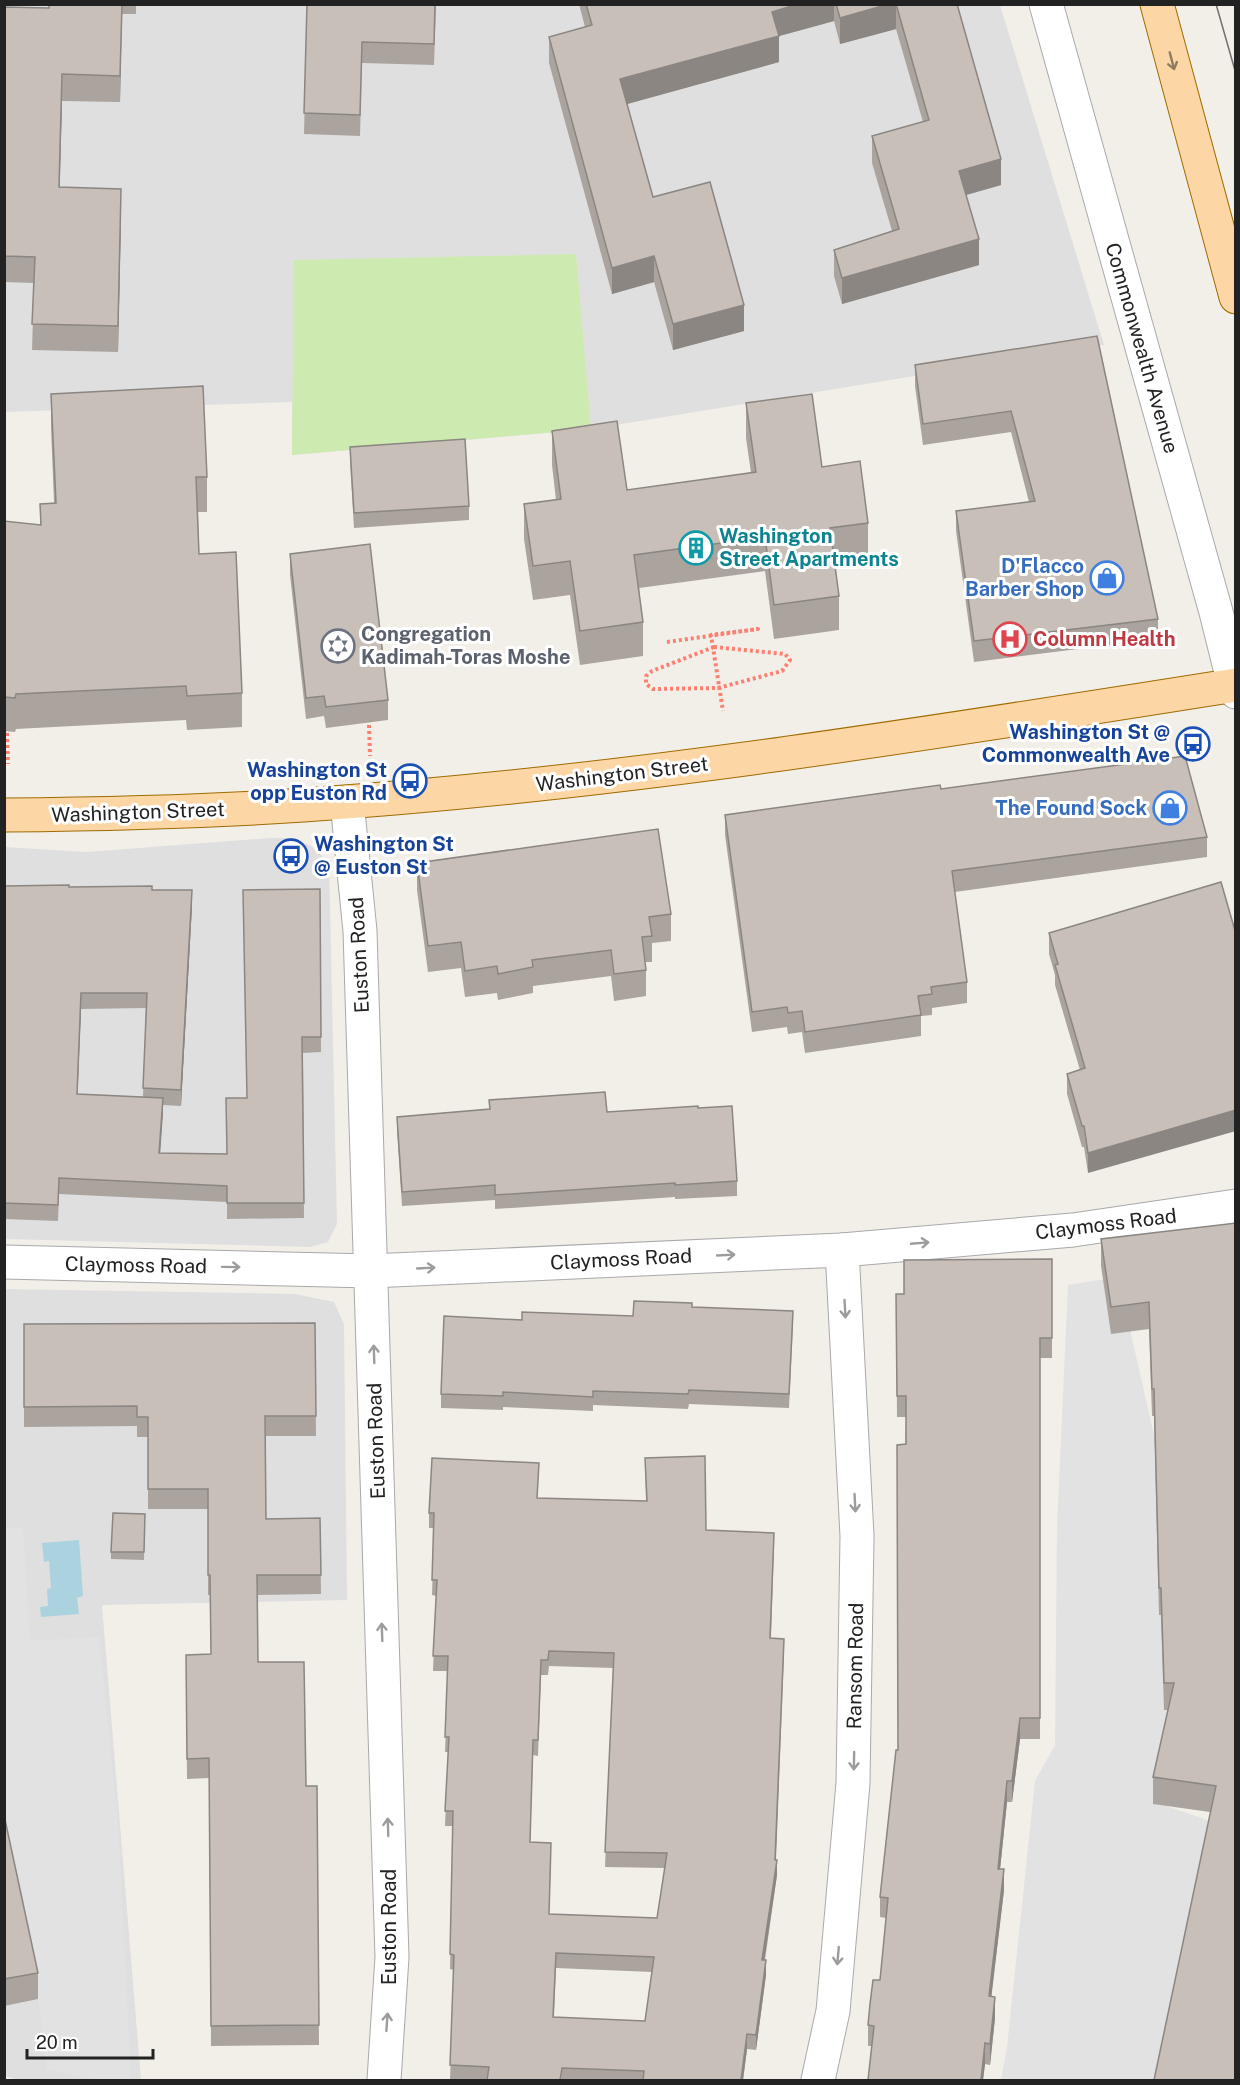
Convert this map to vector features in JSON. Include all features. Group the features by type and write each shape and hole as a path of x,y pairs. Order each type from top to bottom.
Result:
{"main road":[{"path":"1157,4 1236,297"},
{"name":"Washington Street","path":"4,815 151,813 347,802 543,784 840,746 1235,687"}],"street":[{"name":"Commonwealth Avenue","path":"1046,4 1235,687"},
{"name":"Euston Road","path":"347,802 360,931 392,1957 384,2080"},
{"name":"Claymoss Road","path":"4,1262 371,1271 842,1250 1073,1230 1236,1206"},
{"name":"Ransom Road","path":"818,2080 833,2012 854,1783 857,1536 842,1250"}],"path":[{"path":"667,642 758,629"},
{"path":"711,635 723,711"},
{"path":"714,647 784,654 790,660 782,671 718,688 653,689 646,684 646,676 652,671 714,647"},
{"path":"369,725 370,756"},
{"path":"7,733 8,764"}],"shaded area":[{"path":"4,5 1000,5 1104,345 591,429 292,455 292,402 5,412"},
{"path":"292,838 311,846 329,862 337,1224 328,1242 310,1247 5,1239 5,847 87,852"},
{"path":"1118,1277 1169,1501 1173,1711 1163,1805 1216,1823 1165,2080 1001,2080 1007,2047 1035,1781 1055,1745 1057,1527 1068,1285"},
{"path":"4,1289 295,1294 334,1302 344,1324 347,1600 102,1605 141,2080 19,2080 5,2076"},
{"path":"4,1528 23,1528 30,1641 99,1637 118,1820 131,2080 96,2080 47,2069 38,1999 5,1841"}],"green space":[{"path":"576,254 591,429 292,455 294,260"}],"water":[{"path":"79,1540 83,1596 77,1598 79,1614 41,1617 40,1607 48,1606 47,1589 51,1588 49,1561 44,1562 42,1543"}],"building":[{"path":"49,4 122,4 120,76 62,74 59,187 121,189 118,326 32,324 35,257 4,256 4,7 49,8"},
{"path":"307,4 435,4 434,44 362,42 360,115 304,113"},
{"path":"586,4 798,4 772,12 779,36 620,79 653,197 710,182 744,305 673,324 654,256 612,268 549,37 592,25"},
{"path":"836,4 889,4 840,18"},
{"path":"896,4 957,4 1001,159 959,171 979,239 842,278 834,250 899,229 872,136 929,120"},
{"path":"1097,336 1158,619 974,641 956,511 1035,501 1011,411 923,424 915,365"},
{"path":"203,386 207,477 196,477 199,554 236,552 242,693 187,696 186,686 16,694 15,698 4,697 4,521 41,525 40,504 56,503 51,394"},
{"name":"Washington Street Apartments","path":"812,394 822,467 860,461 868,523 830,528 839,596 774,605 765,537 634,555 643,622 580,631 570,561 533,566 524,504 561,499 552,431 617,421 627,490 756,472 746,403"},
{"path":"465,439 469,506 354,513 350,447"},
{"name":"Congregation Kadimah-Toras Moshe","path":"370,544 388,700 326,707 324,696 306,698 290,554"},
{"path":"1185,756 1207,837 952,871 967,982 931,987 932,994 918,996 921,1015 805,1032 802,1011 788,1013 787,1007 752,1012 725,815 940,785 941,789"},
{"path":"658,829 671,914 649,917 652,936 642,937 646,970 614,974 611,950 532,960 533,967 498,974 497,966 465,971 461,942 428,946 417,863"},
{"path":"1221,882 1236,934 1236,1110 1088,1153 1084,1126 1082,1126 1067,1074 1085,1068 1055,965 1058,964 1049,933"},
{"path":"69,885 69,887 152,886 152,890 192,890 181,1090 143,1088 147,993 81,993 77,1094 163,1098 159,1153 227,1154 226,1098 247,1098 243,890 320,889 321,1037 302,1037 304,1203 227,1203 227,1186 59,1178 58,1205 4,1203 4,886"},
{"path":"605,1092 607,1112 732,1106 737,1181 495,1195 495,1185 402,1192 397,1117 490,1109 489,1100"},
{"path":"1236,1223 1236,2080 1154,2080 1216,1786 1153,1777 1174,1683 1164,1683 1149,1302 1111,1307 1101,1239"},
{"path":"1052,1259 1052,1338 1040,1338 1040,1718 1020,1718 1012,1781 1007,1781 998,1869 1004,1869 989,1996 995,1997 990,2044 985,2043 981,2080 868,2080 874,2026 868,2025 873,1980 880,1980 888,1898 880,1897 896,1750 898,1750 897,1445 906,1444 906,1396 897,1396 896,1294 904,1294 904,1260"},
{"path":"634,1301 692,1303 692,1307 793,1311 789,1394 689,1390 688,1394 593,1391 593,1397 503,1392 503,1396 441,1394 444,1316 522,1320 522,1312 633,1316"},
{"path":"315,1323 316,1416 265,1416 266,1519 320,1518 321,1575 257,1575 258,1662 304,1662 306,1786 317,1786 319,2025 211,2026 209,1758 187,1759 186,1655 211,1654 208,1489 148,1489 148,1417 137,1417 137,1406 24,1407 24,1324"},
{"path":"705,1456 706,1530 774,1533 770,1638 784,1639 775,1860 777,1860 762,1960 766,1960 756,2035 747,2034 741,2080 643,2080 644,2071 562,2068 560,2080 487,2080 489,2067 450,2065 454,1955 450,1954 453,1811 445,1811 449,1737 445,1737 448,1656 433,1656 437,1580 432,1580 434,1513 429,1513 432,1458 539,1463 537,1498 647,1501 645,1458","holes":["549,1651 614,1653 605,1852 667,1853 657,1918 549,1914 551,1843 530,1842 533,1740 538,1740 541,1660 548,1660","556,1953 654,1957 645,2021 553,2017"]},
{"path":"113,1513 145,1514 144,1552 111,1552"},
{"path":"4,1815 38,1973 4,1979"}],"tram line":[{"path":"1216,4 1236,74"}],"place":[{"name":"Washington Street Apartments","path":"696,548"},
{"name":"D'Flacco Barber Shop","path":"1107,578"},
{"name":"Column Health","path":"1010,639"},
{"name":"Congregation Kadimah-Toras Moshe","path":"338,646"},
{"name":"Washington St @ Commonwealth Ave","path":"1193,744"},
{"name":"Washington St opp Euston Rd","path":"410,781"},
{"name":"The Found Sock","path":"1170,808"},
{"name":"Washington St @ Euston St","path":"291,856"}]}
